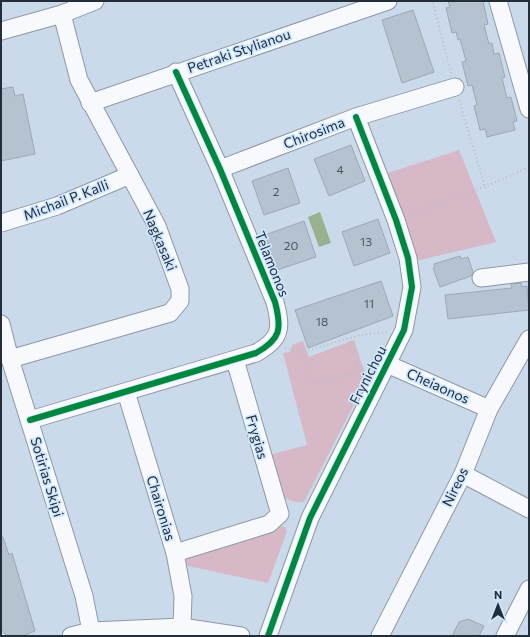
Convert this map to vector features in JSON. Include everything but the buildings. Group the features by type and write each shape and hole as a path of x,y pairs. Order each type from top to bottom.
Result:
{"street":[{"path":"1,31 62,14 95,1"},
{"name":"Petraki Stylianou","path":"90,103 176,72 388,1"},
{"path":"498,1 529,109"},
{"name":"Nagkasaki","path":"10,359 170,313 180,301 180,289 157,226 79,80 62,14"},
{"name":"Telamonos","path":"176,72 220,169 275,302 279,317 278,332 271,344"},
{"name":"Chirosima","path":"220,169 356,117 455,87"},
{"name":"Frynichou","path":"268,636 310,518 404,330 412,287 408,258 396,220 356,117"},
{"name":"Michail P. Kalli","path":"1,223 57,206 130,175"},
{"path":"481,278 529,272"},
{"name":"Sotirias Skipi","path":"1,324 10,359 84,596 91,631"},
{"name":"Nireos","path":"380,636 463,474 489,409 529,339"},
{"path":"30,420 235,360 256,353 271,344"},
{"name":"Frygias","path":"175,553 268,524 280,514 235,360"},
{"name":"Cheiaonos","path":"387,364 489,409"},
{"name":"Chaironias","path":"126,392 175,553 183,596 182,627"},
{"path":"463,474 529,509"},
{"path":"505,636 529,589"},
{"path":"71,636 91,631 182,627 241,636"}],"path":[{"path":"396,220 485,187 529,167"},
{"path":"271,344 303,352 360,335 404,330"},
{"path":"303,352 313,385 358,371 349,338"}],"shaded area":[{"path":"459,150 496,242 416,261 388,173"},
{"path":"320,212 331,243 319,247 308,217"},
{"path":"354,340 367,379 304,502 294,502 287,499 278,488 269,455 307,445 283,353 290,352 292,345 303,341 309,357"},
{"path":"280,526 285,527 287,531 268,583 188,566 186,562 188,556"}],"cycle path":[{"path":"30,420 256,353 270,343 278,332 279,326 275,302 220,169 176,72"},
{"path":"268,636 310,518 404,330 412,287 408,258 396,220 356,117"}]}
